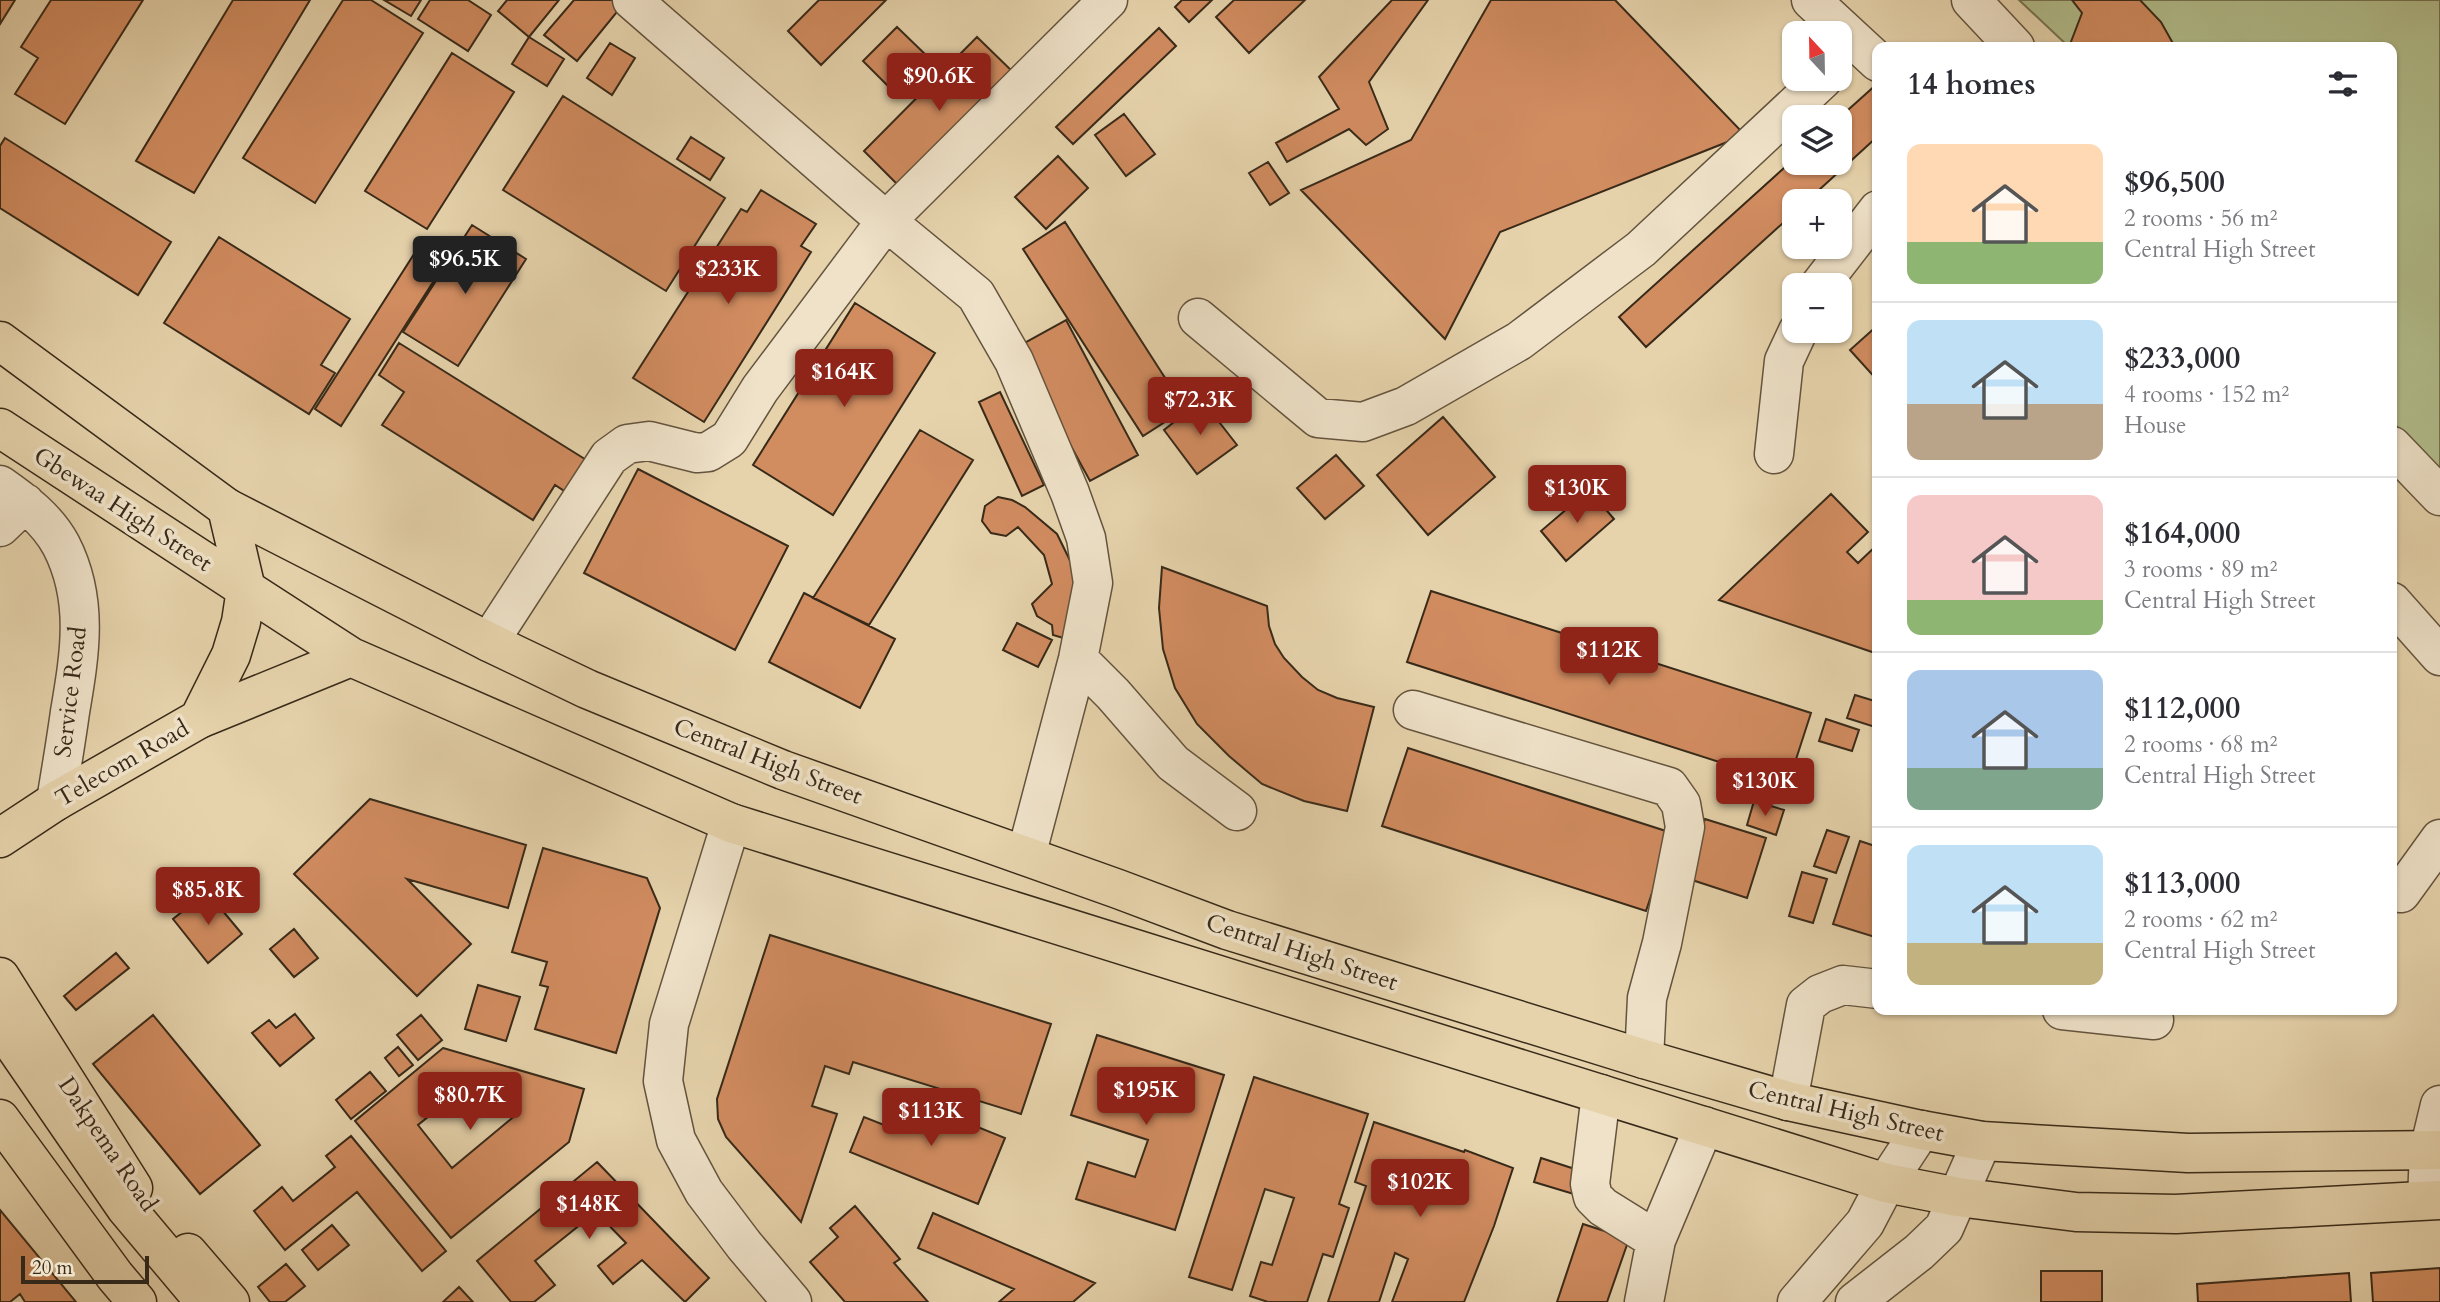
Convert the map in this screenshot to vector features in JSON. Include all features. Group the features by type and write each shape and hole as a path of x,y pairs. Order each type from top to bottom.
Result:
{"main road":[{"path":"0,341 227,508"},
{"name":"Gbewaa High Street","path":"0,428 246,589"},
{"name":"Central High Street","path":"227,508 587,689 783,770 1227,930 1788,1101 1982,1141 2188,1153 2435,1150"},
{"name":"Telecom Road","path":"0,838 56,801 199,719 231,655 242,622 246,589 227,508"},
{"name":"Central High Street","path":"246,589 351,657 731,823 1886,1183 1958,1197 2076,1212 2176,1214 2433,1200"},
{"path":"199,719 351,657"},
{"name":"Dakpema Road","path":"0,977 135,1192 230,1302"},
{"path":"0,1025 126,1208 205,1302"},
{"path":"0,1119 137,1302"},
{"path":"0,1150 123,1302"}],"street":[{"path":"632,0 886,221 976,295 994,323 1019,373 1070,493 1086,538 1093,583 1078,660 1026,856"},
{"path":"489,642 609,457 627,444 649,440 697,453 708,452 729,439 760,389 886,221 1108,0"},
{"path":"1811,0 1859,57"},
{"path":"1970,0 2010,42"},
{"path":"1198,318 1318,418 1363,422 1406,407 1519,341 1641,249 1810,91"},
{"path":"1829,273 1872,218"},
{"path":"1774,454 1784,361 1792,343"},
{"path":"2397,451 2440,496"},
{"name":"Service Road","path":"8,505 60,542 74,574 80,611 80,648 56,801"},
{"path":"2397,608 2440,656"},
{"path":"1078,660 1113,694 1173,763 1237,811"},
{"path":"1413,710 1669,787 1681,804 1685,827 1662,943 1647,998 1644,1059"},
{"path":"731,823 669,1024 663,1081 676,1140 704,1192 792,1302"},
{"path":"2401,892 2440,839"},
{"path":"1788,1101 1806,1006 1820,994 1843,985 1872,988"},
{"path":"2108,1015 2154,1020"},
{"path":"1601,1094 1590,1184 1593,1198 1656,1240"},
{"path":"2433,1200 2440,1105"},
{"path":"1644,1302 1656,1240 1704,1126"},
{"path":"1797,1302 1865,1223 1886,1183 1921,1130"},
{"path":"1855,1302 1919,1252 1944,1228 1982,1141"}],"green space":[{"path":"2019,0 2440,0 2440,476 2397,427 2397,42 2064,42"}],"building":[{"path":"0,0 15,0 0,24"},
{"path":"51,0 143,0 65,124 15,94 38,58 21,47"},
{"path":"233,0 310,0 194,193 136,161"},
{"path":"343,0 371,0 423,33 315,203 243,158"},
{"path":"384,0 421,0 411,16"},
{"path":"430,0 468,0 491,15 468,51 418,19"},
{"path":"507,0 559,0 529,37 498,11"},
{"path":"574,0 612,0 621,7 577,61 544,35"},
{"path":"819,0 886,0 821,65 788,31"},
{"path":"1182,0 1212,0 1189,22 1175,7"},
{"path":"1234,0 1305,0 1249,53 1216,17"},
{"path":"1392,0 1428,0 1369,82 1388,129 1366,145 1349,129 1287,162 1276,143 1339,109 1319,77"},
{"path":"1491,0 1615,0 1745,135 1500,232 1445,339 1301,190 1411,140"},
{"path":"2072,0 2140,0 2161,22 2172,42 2071,42 2082,13"},
{"path":"897,27 928,57 894,92 863,61"},
{"path":"1159,28 1176,46 1073,144 1056,127"},
{"path":"529,37 564,59 547,86 512,64"},
{"path":"977,37 1015,74 902,189 864,151"},
{"path":"610,43 635,58 612,95 587,78"},
{"path":"452,53 514,92 427,229 365,191"},
{"path":"1872,88 1872,141 1852,160 1852,106"},
{"path":"563,96 725,198 666,291 503,190"},
{"path":"1124,114 1155,154 1126,176 1095,135"},
{"path":"691,137 724,158 710,180 677,159"},
{"path":"5,138 171,242 138,295 0,208 0,146"},
{"path":"1058,156 1088,188 1046,229 1015,197"},
{"path":"1268,162 1289,193 1270,205 1249,173"},
{"path":"1782,170 1782,175 1835,175 1820,189 1782,189 1782,224 1646,347 1619,317"},
{"path":"761,190 816,224 801,246 811,252 704,422 633,378 741,209 747,212"},
{"path":"1065,222 1185,409 1143,436 1023,249"},
{"path":"472,225 526,259 458,366 403,332"},
{"path":"219,237 350,319 321,365 335,373 309,414 164,323"},
{"path":"423,240 449,257 341,426 315,409"},
{"path":"855,303 935,353 833,515 753,465"},
{"path":"1066,320 1138,455 1090,481 1017,347"},
{"path":"1872,330 1872,374 1850,350"},
{"path":"399,343 596,466 575,498 555,485 533,520 382,425 404,392 379,375"},
{"path":"1000,392 1044,485 1022,496 979,402"},
{"path":"1202,400 1237,445 1197,474 1164,430"},
{"path":"1443,417 1495,477 1428,535 1377,475"},
{"path":"920,430 973,460 869,625 813,598"},
{"path":"1336,455 1364,486 1325,519 1297,488"},
{"path":"638,469 788,546 735,650 584,573"},
{"path":"1589,490 1614,519 1566,561 1541,531"},
{"path":"1831,494 1868,532 1847,552 1858,563 1872,550 1872,652 1719,600"},
{"path":"998,497 1025,507 1057,534 1079,579 1070,640 1053,635 1052,625 1037,616 1032,604 1052,584 1044,555 1018,527 1006,536 991,533 982,521 985,506"},
{"path":"1162,567 1267,606 1269,626 1275,644 1302,677 1318,690 1337,698 1374,707 1347,811 1304,801 1262,784 1197,724 1175,688 1163,649 1159,608"},
{"path":"1431,591 1811,713 1788,784 1407,662"},
{"path":"804,593 895,639 860,708 769,662"},
{"path":"1017,623 1052,640 1038,667 1003,650"},
{"path":"1855,695 1872,700 1872,726 1847,718"},
{"path":"1826,719 1859,730 1852,751 1819,741"},
{"path":"1408,748 1672,833 1646,911 1382,826"},
{"path":"370,799 526,845 508,908 407,879 471,944 417,996 294,874"},
{"path":"1754,801 1784,810 1776,835 1747,825"},
{"path":"1705,819 1766,838 1747,898 1686,878"},
{"path":"1827,830 1849,837 1836,873 1814,866"},
{"path":"1860,841 1872,845 1872,936 1833,924"},
{"path":"543,848 647,878 660,908 616,1053 535,1029 548,987 540,985 547,962 512,952"},
{"path":"1802,872 1827,879 1813,923 1789,916"},
{"path":"207,892 242,934 208,963 173,919"},
{"path":"294,929 318,958 294,977 270,949"},
{"path":"770,935 1051,1024 1021,1114 853,1062 849,1074 825,1066 812,1106 837,1114 801,1222 726,1137 718,1119 717,1099"},
{"path":"116,953 129,968 76,1010 64,996"},
{"path":"478,985 520,997 506,1041 465,1029"},
{"path":"295,1014 314,1038 280,1066 252,1033 269,1020 276,1028"},
{"path":"153,1015 260,1145 200,1194 93,1064"},
{"path":"421,1015 442,1040 418,1060 397,1035"},
{"path":"1097,1035 1224,1075 1175,1230 1076,1199 1088,1162 1135,1177 1148,1140 1071,1115"},
{"path":"398,1047 413,1065 399,1076 385,1058"},
{"path":"443,1048 584,1089 569,1142 451,1238 355,1121","holes":["454,1096 517,1114 452,1168 418,1125"]},
{"path":"370,1072 386,1091 351,1119 336,1100"},
{"path":"1254,1077 1368,1114 1339,1204 1349,1208 1333,1257 1323,1254 1307,1302 1268,1302 1250,1296 1261,1262 1272,1265 1294,1198 1265,1189 1232,1290 1189,1277"},
{"path":"896,1094 1005,1138 978,1204 850,1152 864,1117 884,1125"},
{"path":"1374,1122 1513,1168 1464,1302 1392,1302 1408,1259 1395,1253 1379,1302 1328,1302 1366,1186 1355,1182"},
{"path":"351,1136 446,1251 422,1271 357,1192 285,1250 254,1211 282,1187 293,1201 335,1167 326,1156"},
{"path":"1541,1158 1584,1172 1577,1195 1534,1182"},
{"path":"597,1162 709,1278 685,1302 642,1260 613,1284 598,1266 626,1243 596,1212 535,1261 555,1285 534,1302 511,1302 477,1261"},
{"path":"855,1206 900,1259 894,1263 928,1302 845,1302 810,1262 838,1237 830,1228"},
{"path":"0,1210 76,1302 25,1302 20,1294 10,1302 0,1302"},
{"path":"933,1213 1095,1283 1073,1302 999,1302 1014,1289 918,1248"},
{"path":"1583,1224 1629,1239 1607,1302 1557,1302"},
{"path":"332,1225 349,1245 318,1270 302,1250"},
{"path":"286,1264 305,1286 285,1302 270,1302 258,1287"},
{"path":"2440,1268 2440,1302 2373,1302 2371,1273"},
{"path":"2041,1271 2102,1271 2102,1302 2041,1302"},
{"path":"2349,1273 2351,1302 2198,1302 2197,1284"},
{"path":"459,1287 473,1302 443,1302"}]}
